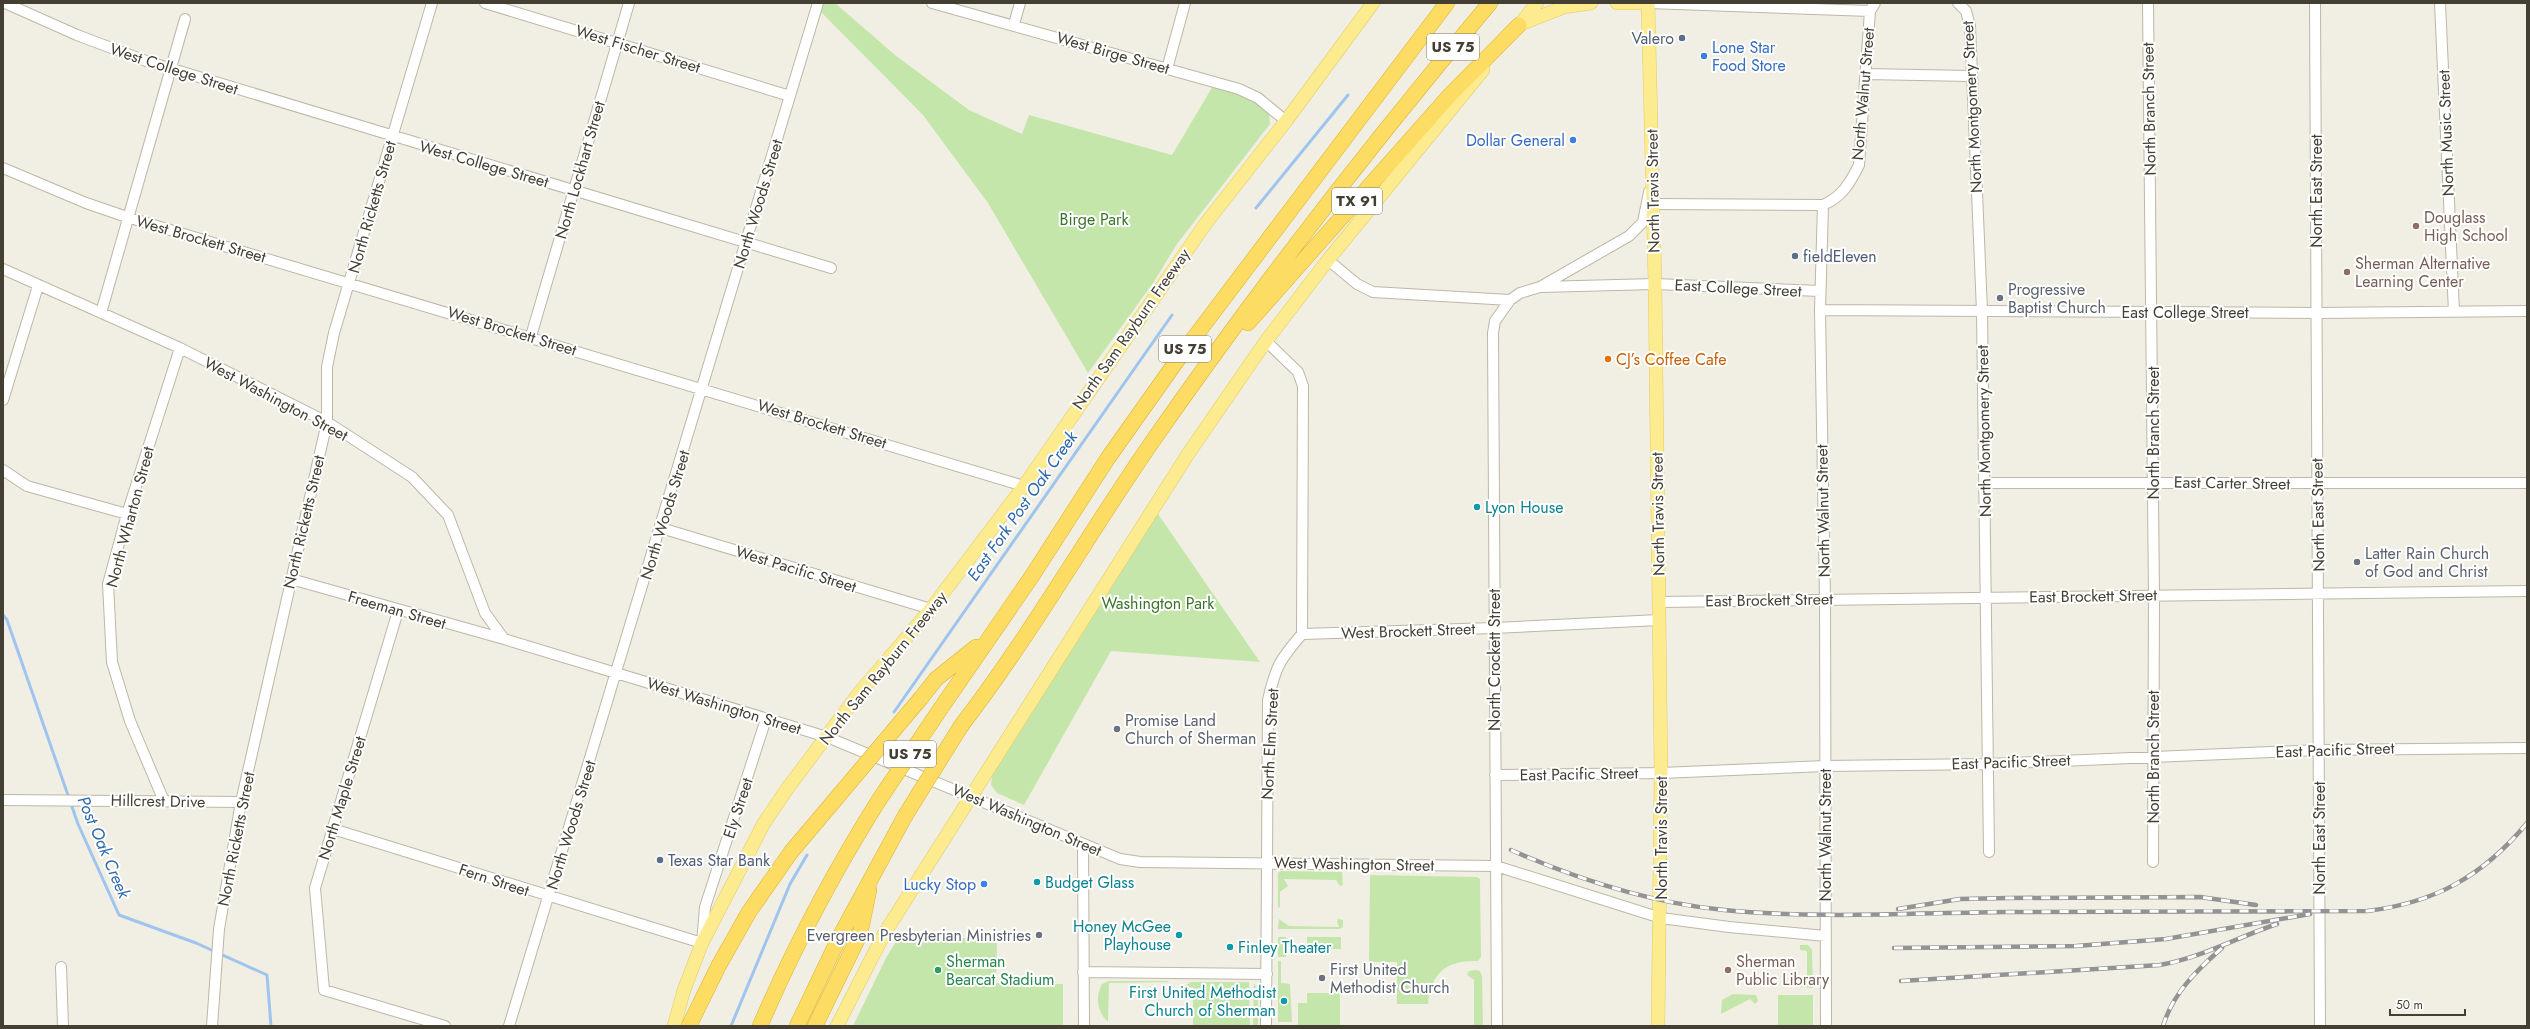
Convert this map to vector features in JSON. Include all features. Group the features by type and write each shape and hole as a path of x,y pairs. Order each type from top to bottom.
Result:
{"highway":[{"name":"US 75","path":"760,1026 808,922 839,863 879,800 988,638 1032,576 1108,458 1181,355 1447,3"},
{"name":"US 75","path":"797,1026 815,984 873,873 905,816 961,726 999,677 1128,477 1264,287 1406,103 1490,3"},
{"name":"TX 91","path":"1197,380 1450,95 1519,25"},
{"path":"689,1026 718,965 749,912 791,852 936,679 988,638"},
{"path":"815,1026 860,934 873,873"}],"main road":[{"name":"North Sam Rayburn Freeway","path":"674,1026 684,990 702,943 764,823 860,692 931,609 1024,486 1206,223 1286,121 1373,3"},
{"path":"837,1026 884,934 1188,454 1266,341 1328,260 1537,3"},
{"path":"1519,25 1564,6 1591,3"},
{"path":"1617,3 1648,3"},
{"name":"North Travis Street","path":"1648,3 1654,204 1661,773 1661,918 1658,1026"}],"street":[{"name":"West College Street","path":"5,3 115,50 171,69 830,268"},
{"name":"North Ricketts Street","path":"212,1026 219,929 241,802 327,422 327,367 334,333 432,3"},
{"name":"West Fischer Street","path":"485,3 790,96"},
{"name":"North Lockhart Street","path":"531,336 629,3"},
{"name":"North Woods Street","path":"509,1026 661,528 818,3"},
{"name":"West Birge Street","path":"932,3 1014,24 1239,89 1258,98 1286,121"},
{"path":"1014,24 1020,3"},
{"path":"1167,69 1185,3"},
{"path":"1648,3 1872,7"},
{"name":"North Montgomery Street","path":"1958,3 1966,11 1970,26 1982,311 1986,483 1989,852"},
{"name":"North Branch Street","path":"2148,3 2154,596 2153,862"},
{"name":"North East Street","path":"2315,3 2317,484 2320,750 2320,1026"},
{"name":"North Music Street","path":"2440,3 2454,312"},
{"name":"North Walnut Street","path":"1826,1026 1824,598 1820,310 1823,205 1836,199 1850,182 1859,165 1872,7"},
{"path":"101,313 127,217 185,20"},
{"path":"1866,74 1971,76"},
{"name":"West Brockett Street","path":"3,168 86,203 127,217 531,336 1024,486"},
{"path":"1328,260 1357,284 1373,292 1510,300 1520,294 1540,288 1629,236 1643,222 1653,177"},
{"path":"1654,204 1823,205"},
{"name":"West Washington Street","path":"3,269 38,286 180,348 327,422 412,476 448,515 485,613 504,639 826,738 972,796 1083,845 1120,859 1140,862 1496,866 1661,918 1729,927 1826,936"},
{"path":"1540,288 1655,284"},
{"name":"East College Street","path":"1655,284 1820,292"},
{"path":"3,400 38,286"},
{"name":"North Crockett Street","path":"1496,1026 1493,333 1495,320 1510,300"},
{"name":"East College Street","path":"1820,310 2317,313 2527,311"},
{"path":"1266,341 1298,372 1303,386 1302,634"},
{"name":"North Wharton Street","path":"164,801 130,721 112,662 108,584 128,514 180,348"},
{"path":"3,470 27,486 128,514"},
{"name":"East Carter Street","path":"1986,483 2527,483"},
{"name":"West Pacific Street","path":"661,528 931,609"},
{"name":"Freeman Street","path":"291,579 398,611 504,639"},
{"name":"East Brockett Street","path":"1659,602 1824,598 2154,596 2527,591"},
{"name":"North Maple Street","path":"398,611 315,888 324,990 445,1026"},
{"name":"West Brockett Street","path":"1302,634 1494,628 1659,620"},
{"name":"North Elm Street","path":"1266,1026 1268,700 1275,671 1280,660 1302,634"},
{"name":"Ely Street","path":"702,943 705,907 766,719"},
{"name":"East Pacific Street","path":"1494,775 1661,773 1824,766 1988,764 2320,750 2527,748"},
{"name":"Hillcrest Drive","path":"3,800 241,802"},
{"name":"Fern Street","path":"333,829 549,898 702,943"},
{"path":"1083,845 1084,1026"},
{"path":"61,967 63,1026"},
{"path":"1083,972 1266,974"}],"green space":[{"name":"Birge Park","path":"824,3 835,3 895,55 969,110 1022,134 1029,115 1172,155 1213,86 1236,93 1256,104 1269,113 1270,124 1177,244 1153,283 1088,373 988,203 923,115 821,12"},
{"name":"Washington Park","path":"1156,511 1260,662 1111,651 1024,805 997,793 991,785 992,775"},
{"path":"1281,871 1342,872 1343,885 1340,886 1336,880 1284,879 1288,886 1280,892 1280,907 1278,908 1278,873"},
{"path":"1370,875 1477,877 1480,879 1481,957 1478,961 1458,963 1442,970 1433,984 1428,1004 1397,1004 1397,962 1369,962"},
{"path":"1279,919 1289,926 1339,927 1337,922 1338,919 1343,920 1343,927 1339,929 1278,929"},
{"name":"Sherman Bearcat Stadium","path":"901,934 997,940 996,983 1063,984 1063,1026 853,1026 887,956"},
{"path":"1278,937 1286,937 1286,957 1278,957"},
{"path":"1307,937 1341,937 1341,949 1307,949"},
{"path":"1800,945 1808,945 1812,950 1813,988 1797,987 1807,985 1807,951 1800,950"},
{"path":"1278,961 1281,961 1281,983 1290,984 1292,1022 1278,1022"},
{"path":"1469,971 1480,971 1482,976 1483,1026 1474,1026 1474,980 1467,975"},
{"path":"1109,981 1169,982 1109,983 1108,1022 1101,1014 1099,1009 1098,994 1102,984"},
{"path":"1191,982 1249,982 1250,1026 1193,1026 1193,988 1184,986"},
{"path":"1254,983 1258,991 1258,1026 1253,1026"},
{"path":"1307,993 1340,993 1340,1025 1298,1026 1298,1003 1307,1003"},
{"path":"1733,994 1756,995 1758,1001 1755,1004 1750,999 1721,1014 1722,1000"},
{"path":"1778,995 1813,995 1813,1026 1778,1026"}],"waterway":[{"name":"East Fork Post Oak Creek","path":"1256,208 1348,95"},
{"name":"East Fork Post Oak Creek","path":"894,712 1172,315"},
{"name":"Post Oak Creek","path":"3,615 7,620 78,824 119,915 196,943 267,975 271,1026"},
{"name":"East Fork Post Oak Creek","path":"731,1026 790,884 807,855"}],"railway":[{"path":"1511,850 1562,871 1642,896 1697,907 1759,913 1865,915 2051,912 2367,911 2392,907 2414,901 2436,894 2456,884 2493,858 2527,823"},
{"path":"1898,909 1960,899 2009,898 2200,897 2256,905"},
{"path":"1894,948 2076,946 2166,939 2310,914"},
{"path":"1901,981 2160,965 2175,962 2205,952 2277,924"},
{"path":"2163,1026 2167,1014 2179,993 2195,974 2222,948"}],"place":[{"name":"Valero","path":"1682,38"},
{"name":"Lone Star Food Store","path":"1704,56"},
{"name":"Dollar General","path":"1573,140"},
{"name":"Douglass High School","path":"2416,226"},
{"name":"fieldEleven","path":"1795,256"},
{"name":"Sherman Alternative Learning Center","path":"2347,272"},
{"name":"Progressive Baptist Church","path":"2000,298"},
{"name":"CJ’s Coffee Cafe","path":"1608,359"},
{"name":"Lyon House","path":"1477,507"},
{"name":"Latter Rain Church of God and Christ","path":"2357,562"},
{"name":"Promise Land Church of Sherman","path":"1117,729"},
{"name":"Texas Star Bank","path":"660,860"},
{"name":"Budget Glass","path":"1037,882"},
{"name":"Lucky Stop","path":"984,884"},
{"name":"Evergreen Presbyterian Ministries","path":"1039,935"},
{"name":"Honey McGee Playhouse","path":"1179,935"},
{"name":"Finley Theater","path":"1230,947"},
{"name":"Sherman Bearcat Stadium","path":"938,970"},
{"name":"Sherman Public Library","path":"1728,970"},
{"name":"First United Methodist Church","path":"1322,978"},
{"name":"First United Methodist Church of Sherman","path":"1284,1001"}]}
